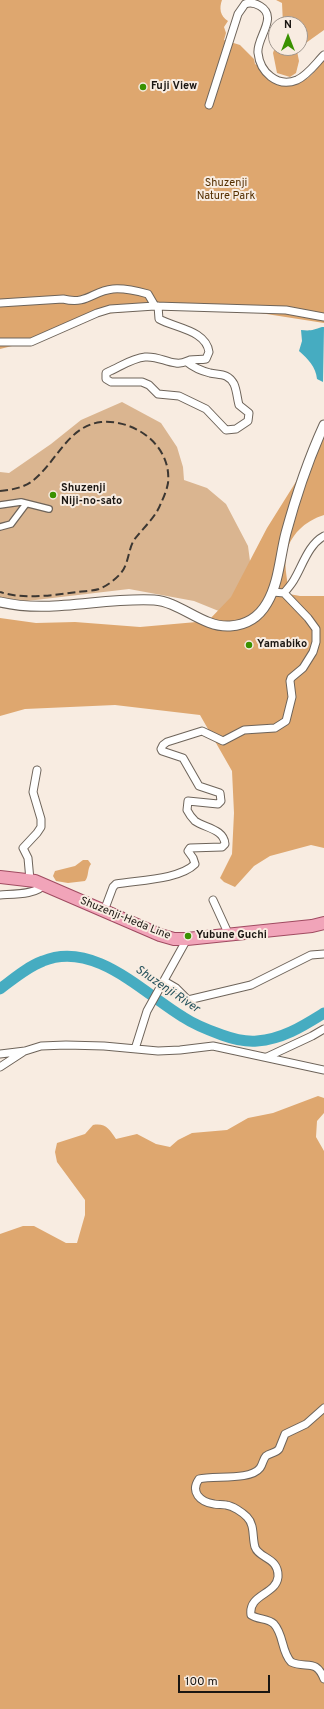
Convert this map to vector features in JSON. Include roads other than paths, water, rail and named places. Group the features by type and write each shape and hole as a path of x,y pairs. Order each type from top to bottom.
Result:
{"main road":[{"name":"Shuzenji-Heda Line","path":"0,877 30,880 44,884 167,938 187,939 229,935 312,926 324,923"}],"street":[{"path":"209,105 238,14 245,4 256,3 267,13 267,23 258,52 263,70 268,76 279,81 287,82 296,80 304,75 324,55"},
{"path":"0,303 62,299 83,301 102,292 113,289 124,289 148,294 156,306 159,319 199,336 206,344 209,352 206,359 175,363 162,358 140,358 106,373 106,379 111,382 142,382 149,385 158,394 179,396 206,409 226,430 236,430 248,421 250,418 249,413 239,405 235,386 231,380 224,375 192,366 188,362"},
{"path":"0,342 31,342 97,313 110,309 156,306 286,310 324,317"},
{"path":"0,602 17,606 36,607 121,599 156,600 180,608 214,624 232,626 248,622 257,616 267,604 273,592 298,489 324,425"},
{"path":"0,505 21,502 49,509"},
{"path":"0,527 11,524 26,504"},
{"path":"284,593 294,580 313,545 318,539 324,536"},
{"path":"104,911 112,887 116,884 167,877 180,873 189,869 195,864 188,851 190,848 224,846 225,841 223,836 195,821 187,810 188,801 218,804 221,801 220,794 199,786 183,758 162,751 161,749 167,742 189,736 198,731 202,731 223,741 244,730 275,728 286,722 292,697 290,681 291,678 302,668 313,652 316,642 316,629 308,618 284,593 273,592"},
{"path":"30,880 29,861 23,848 41,827 41,819 33,792 37,770"},
{"path":"0,895 18,894 38,890 44,884"},
{"path":"213,900 229,935"},
{"path":"135,1049 147,1011 187,939"},
{"path":"163,984 172,985 188,1000 251,985 311,954 324,954"},
{"path":"267,1057 324,1029"},
{"path":"0,1054 25,1051 41,1046 66,1045 169,1051 213,1046 324,1070"},
{"path":"0,1067 25,1051"},
{"path":"324,1408 306,1424 285,1434 279,1449 266,1456 260,1468 256,1471 238,1476 207,1477 200,1479 196,1483 195,1488 196,1494 205,1502 226,1505 241,1513 251,1523 255,1547 257,1551 273,1562 276,1567 278,1577 274,1585 252,1604 250,1609 251,1615 273,1623 277,1628 283,1649 291,1662 314,1665 319,1668 324,1679"}],"water":[{"path":"324,327 323,382 317,379 313,367 299,351 302,341 301,330 312,330"}],"waterway":[{"name":"Shuzenji River","path":"0,989 15,977 37,964 62,956 81,958 99,963 135,983 192,1022 212,1031 244,1041 266,1040 284,1035 324,1013"}],"railway":[{"path":"0,491 24,486 31,482 48,466 63,447 79,431 89,425 101,422 114,422 138,430 158,447 164,457 168,470 168,485 159,508 153,518 134,540 124,569 111,582 97,590 49,595 19,596 0,592"}],"place":[{"name":"Fuji View","path":"143,87"},
{"name":"Shuzenji Niji-no-sato","path":"53,495"},
{"name":"Yamabiko","path":"249,645"},
{"name":"Yubune Guchi","path":"188,936"}],"park label":[{"name":"Shuzenji Nature Park","path":"226,190"}]}
